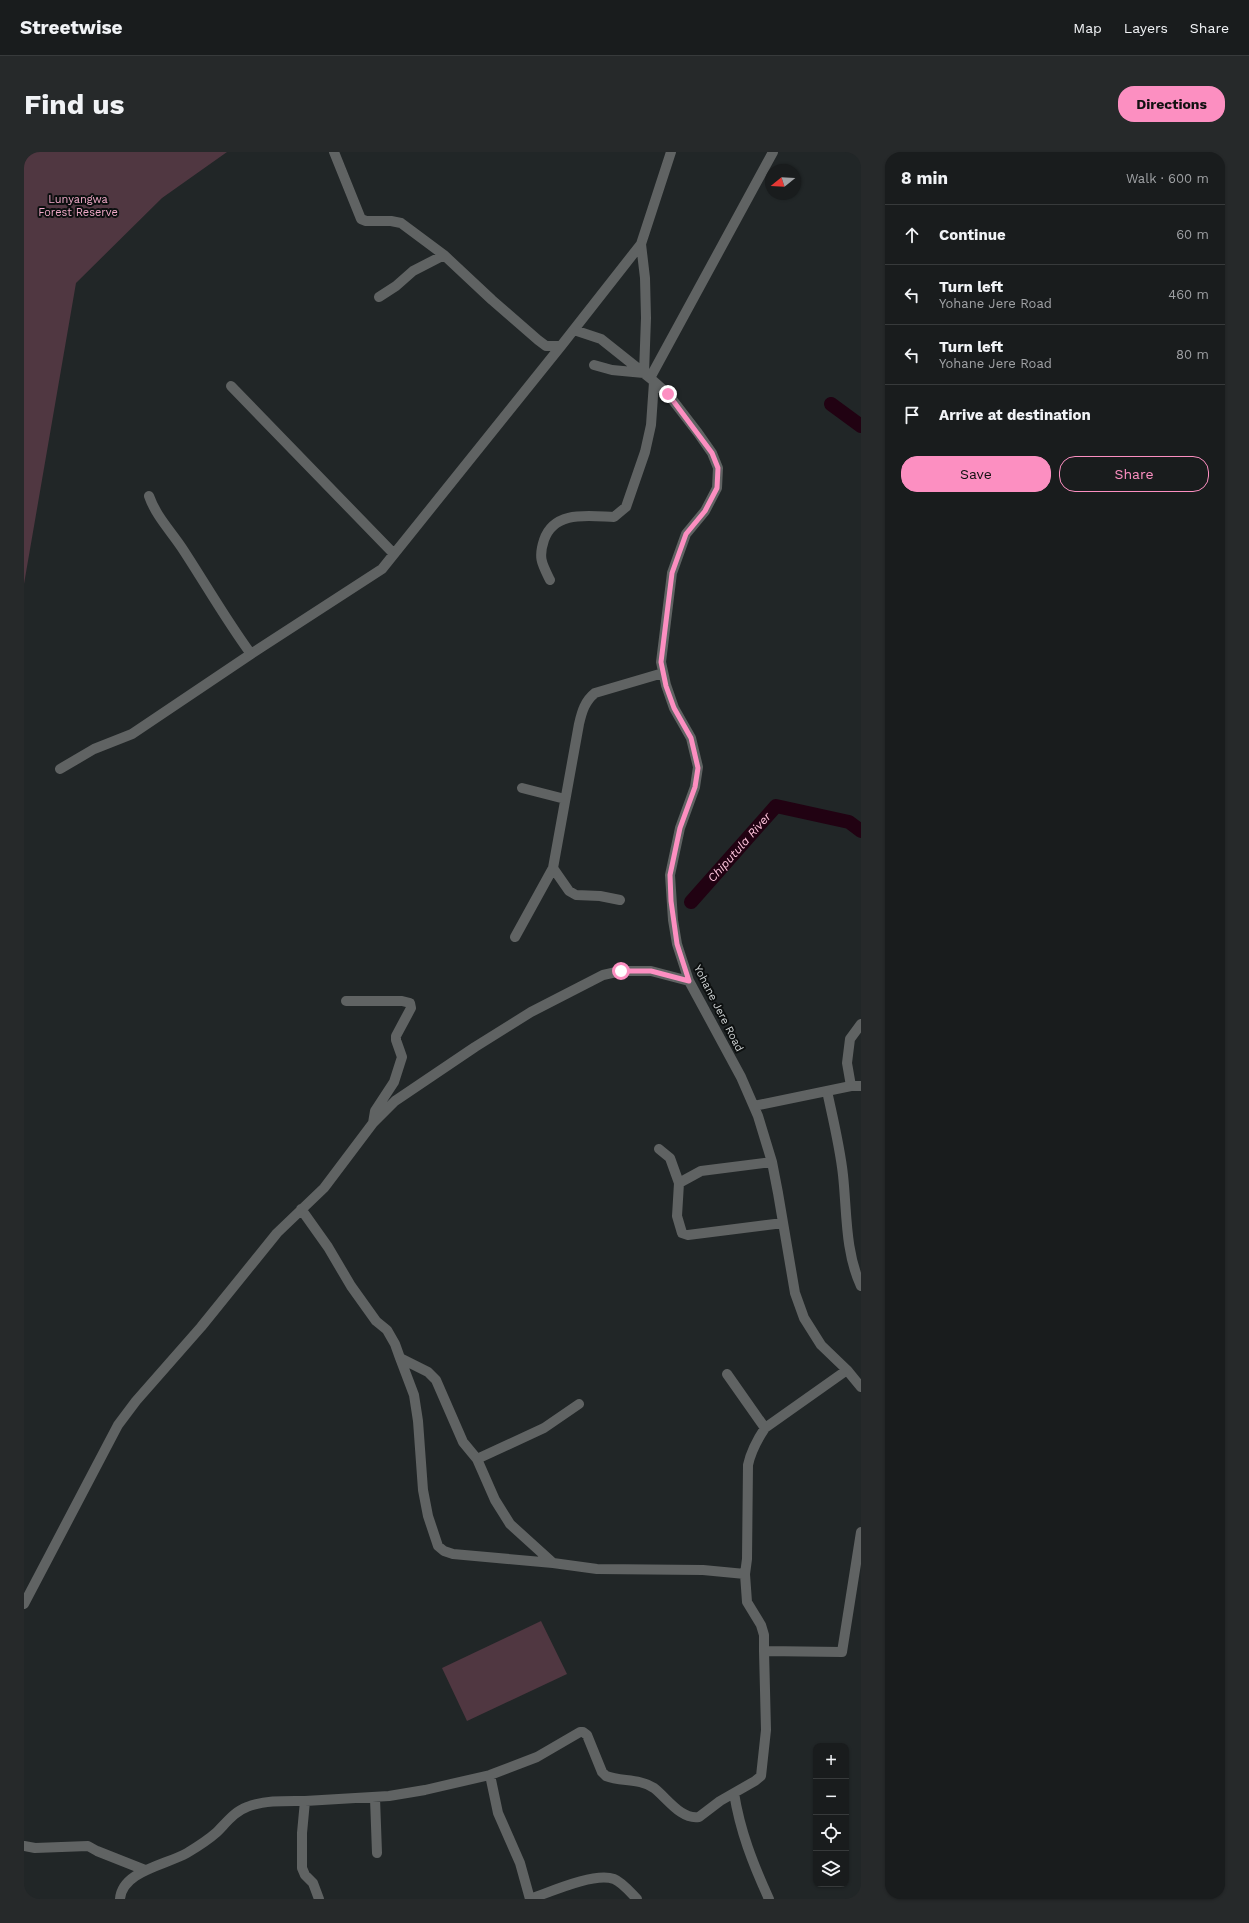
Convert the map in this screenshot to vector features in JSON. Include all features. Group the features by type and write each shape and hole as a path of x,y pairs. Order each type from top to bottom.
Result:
{"street":[{"path":"334,152 361,219 366,221 391,221 401,223 444,255 538,340 546,346 561,346"},
{"path":"60,769 94,749 132,734 251,654 382,569 574,330 641,244 671,152"},
{"path":"649,378 773,152"},
{"path":"550,580 543,567 540,556 545,536 553,524 572,517 614,517 626,507 645,452 652,425 646,302 641,244"},
{"path":"379,297 396,286 413,271 444,255"},
{"name":"Yohane Jere Road","path":"574,330 601,339 668,394 712,453 718,468 717,488 705,511 686,534 672,573 661,662 663,674 674,708 691,738 698,768 695,787 680,828 670,875 671,901 676,938 689,981 741,1077 754,1106 772,1162 791,1276 795,1293 804,1318 821,1345 847,1370 861,1387"},
{"path":"594,365 649,378"},
{"path":"231,386 394,554"},
{"path":"150,496 154,510 251,654"},
{"path":"515,937 553,868 579,724 584,707 589,698 595,693 663,674"},
{"path":"522,788 565,799"},
{"path":"553,868 569,891 576,895 600,896 620,900"},
{"path":"24,1604 118,1425 136,1401 201,1327 276,1233 324,1188 373,1123 395,1102 475,1046 531,1012 603,975 621,971 651,971 689,981"},
{"path":"346,1001 402,1001 410,1003 411,1005 411,1008 396,1036 402,1057 394,1082 375,1111 373,1123"},
{"path":"754,1106 856,1086 847,1063 850,1040 861,1024"},
{"path":"827,1091 843,1174 853,1267 861,1286"},
{"path":"659,1150 670,1158 679,1182 677,1216 682,1233 688,1235 783,1223"},
{"path":"679,1182 701,1171 772,1162"},
{"path":"301,1209 328,1247 351,1286 376,1321 387,1330 396,1344 414,1395 418,1421 422,1490 428,1516 438,1546 444,1551 453,1554 553,1563 597,1569 703,1570 745,1574"},
{"path":"400,1358 428,1372 436,1380 463,1442 477,1459 495,1500 510,1524 553,1563"},
{"path":"120,1899 123,1887 145,1870 187,1853 206,1841 246,1807 255,1804 375,1798 425,1790 490,1775 537,1757 575,1734 584,1732 587,1735 602,1772 606,1776 638,1782 653,1788 688,1816 699,1817 720,1801 755,1782 761,1776 766,1730 764,1635 761,1624 747,1602 745,1574 747,1559 748,1465 751,1454 764,1428 847,1370"},
{"path":"727,1374 764,1428"},
{"path":"477,1459 544,1428 579,1404"},
{"path":"764,1651 842,1652 861,1532"},
{"path":"490,1775 498,1813 520,1864 530,1899 586,1879 610,1878 617,1881 637,1899"},
{"path":"734,1793 741,1830 767,1895 757,1899"},
{"path":"375,1798 377,1853"},
{"path":"305,1801 302,1833 302,1868 305,1875 313,1882 319,1899"},
{"path":"24,1846 35,1848 88,1846 96,1851 145,1870"}],"green space":[{"name":"Lunyangwa Forest Reserve","path":"24,152 227,152 162,198 76,283 24,584"},
{"path":"541,1621 567,1674 467,1721 442,1668"}],"waterway":[{"name":"Chiputula River","path":"831,404 861,426"},
{"name":"Chiputula River","path":"691,902 776,806 849,822 861,831"}],"route":[{"path":"621,971 651,971 689,981 677,944 671,901 670,875 680,828 695,787 698,768 691,738 674,708 666,686 661,662 672,573 686,534 705,511 717,488 718,468 712,453 668,394"}]}
